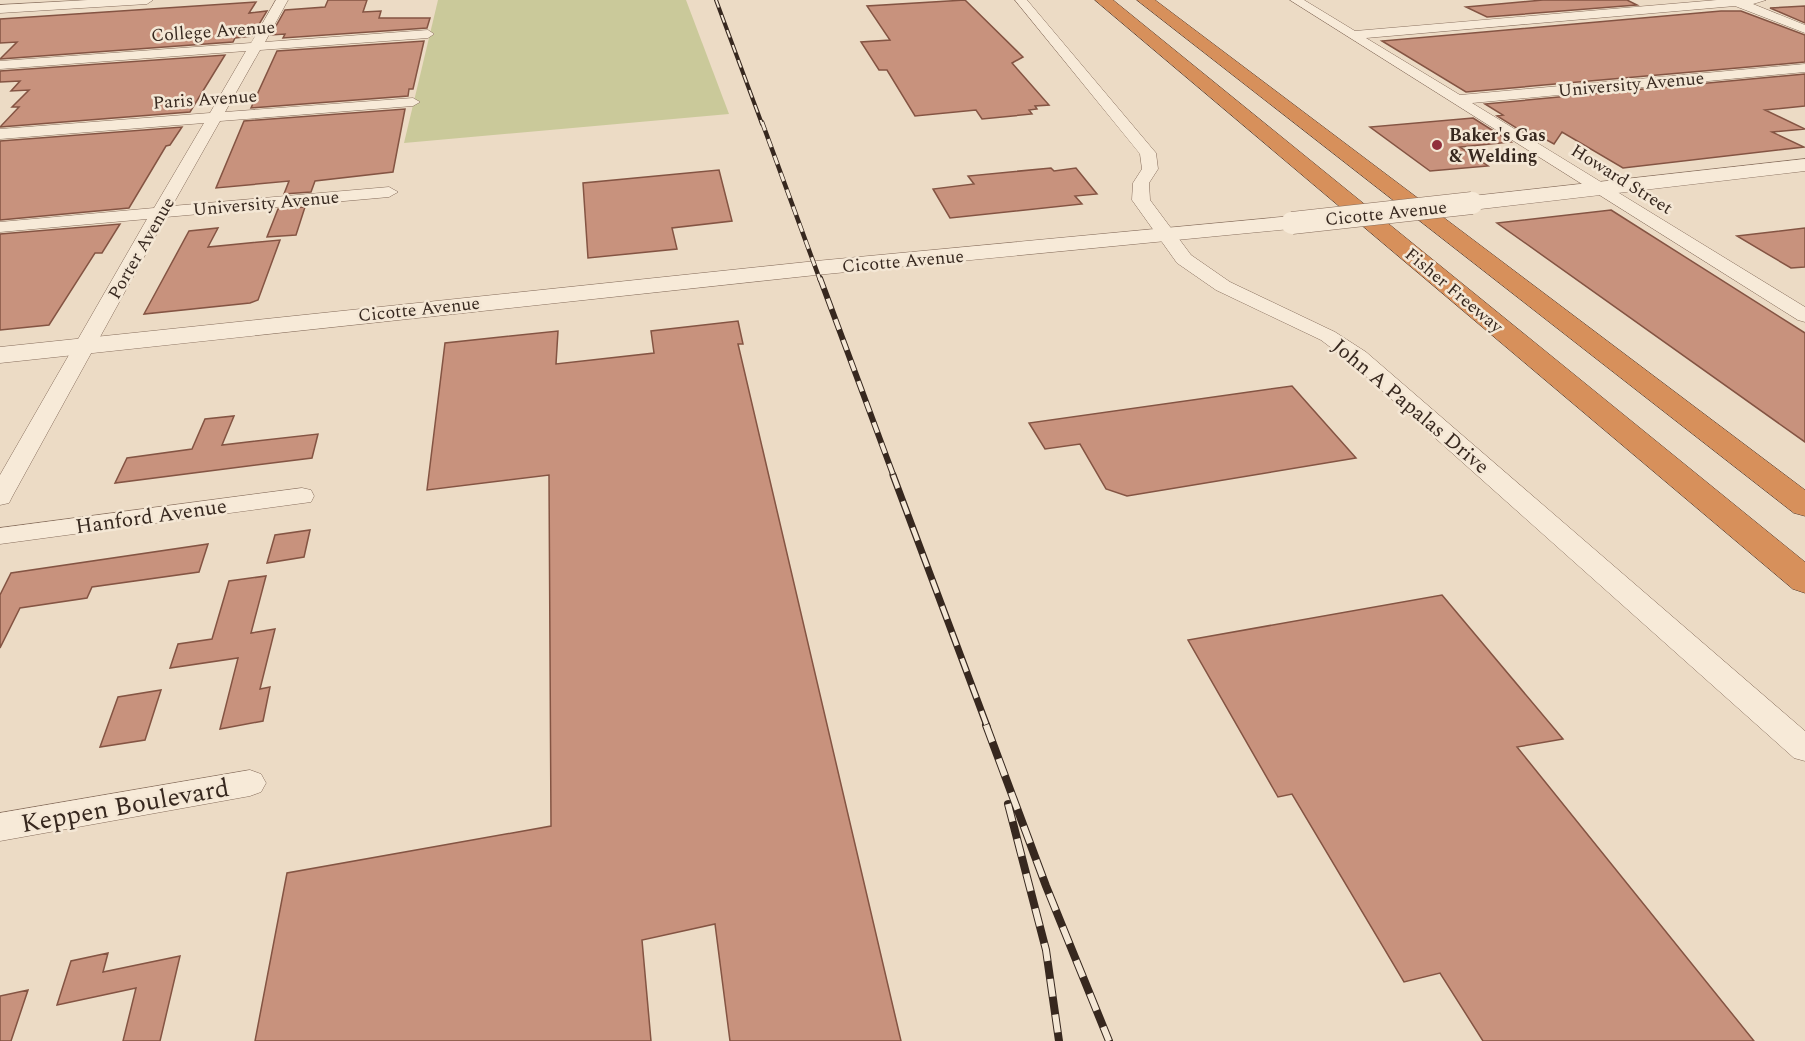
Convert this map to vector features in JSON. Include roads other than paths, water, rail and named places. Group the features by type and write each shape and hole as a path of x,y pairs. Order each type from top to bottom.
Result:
{"highway":[{"name":"Fisher Freeway","path":"1103,0 1330,185 1805,581"},
{"name":"Fisher Freeway","path":"1145,0 1805,506"}],"street":[{"path":"0,9 147,0"},
{"name":"Porter Avenue","path":"0,497 84,345 162,213 282,0"},
{"name":"John A Papalas Drive","path":"1021,0 1148,153 1150,169 1141,183 1141,200 1184,259 1205,276 1328,336 1358,357 1805,749"},
{"name":"Howard Street","path":"1296,0 1805,316"},
{"path":"1351,35 1760,0"},
{"path":"1733,1 1805,29"},
{"name":"College Avenue","path":"0,64 428,34"},
{"name":"University Avenue","path":"1457,100 1805,68"},
{"name":"Paris Avenue","path":"0,134 413,102"},
{"name":"Cicotte Avenue","path":"0,355 816,268 1292,223 1805,165"},
{"name":"University Avenue","path":"0,227 389,192"},
{"name":"Hanford Avenue","path":"0,536 302,496"},
{"name":"Keppen Boulevard","path":"0,827 250,783"}],"railway":[{"path":"716,0 762,124"},
{"path":"762,122 820,280"},
{"path":"820,278 894,477"},
{"path":"893,475 987,726"},
{"path":"986,725 1046,886 1109,1041"},
{"path":"1008,804 1046,950 1059,1041"}],"place":[{"name":"Baker's Gas & Welding","path":"1437,145"}]}
